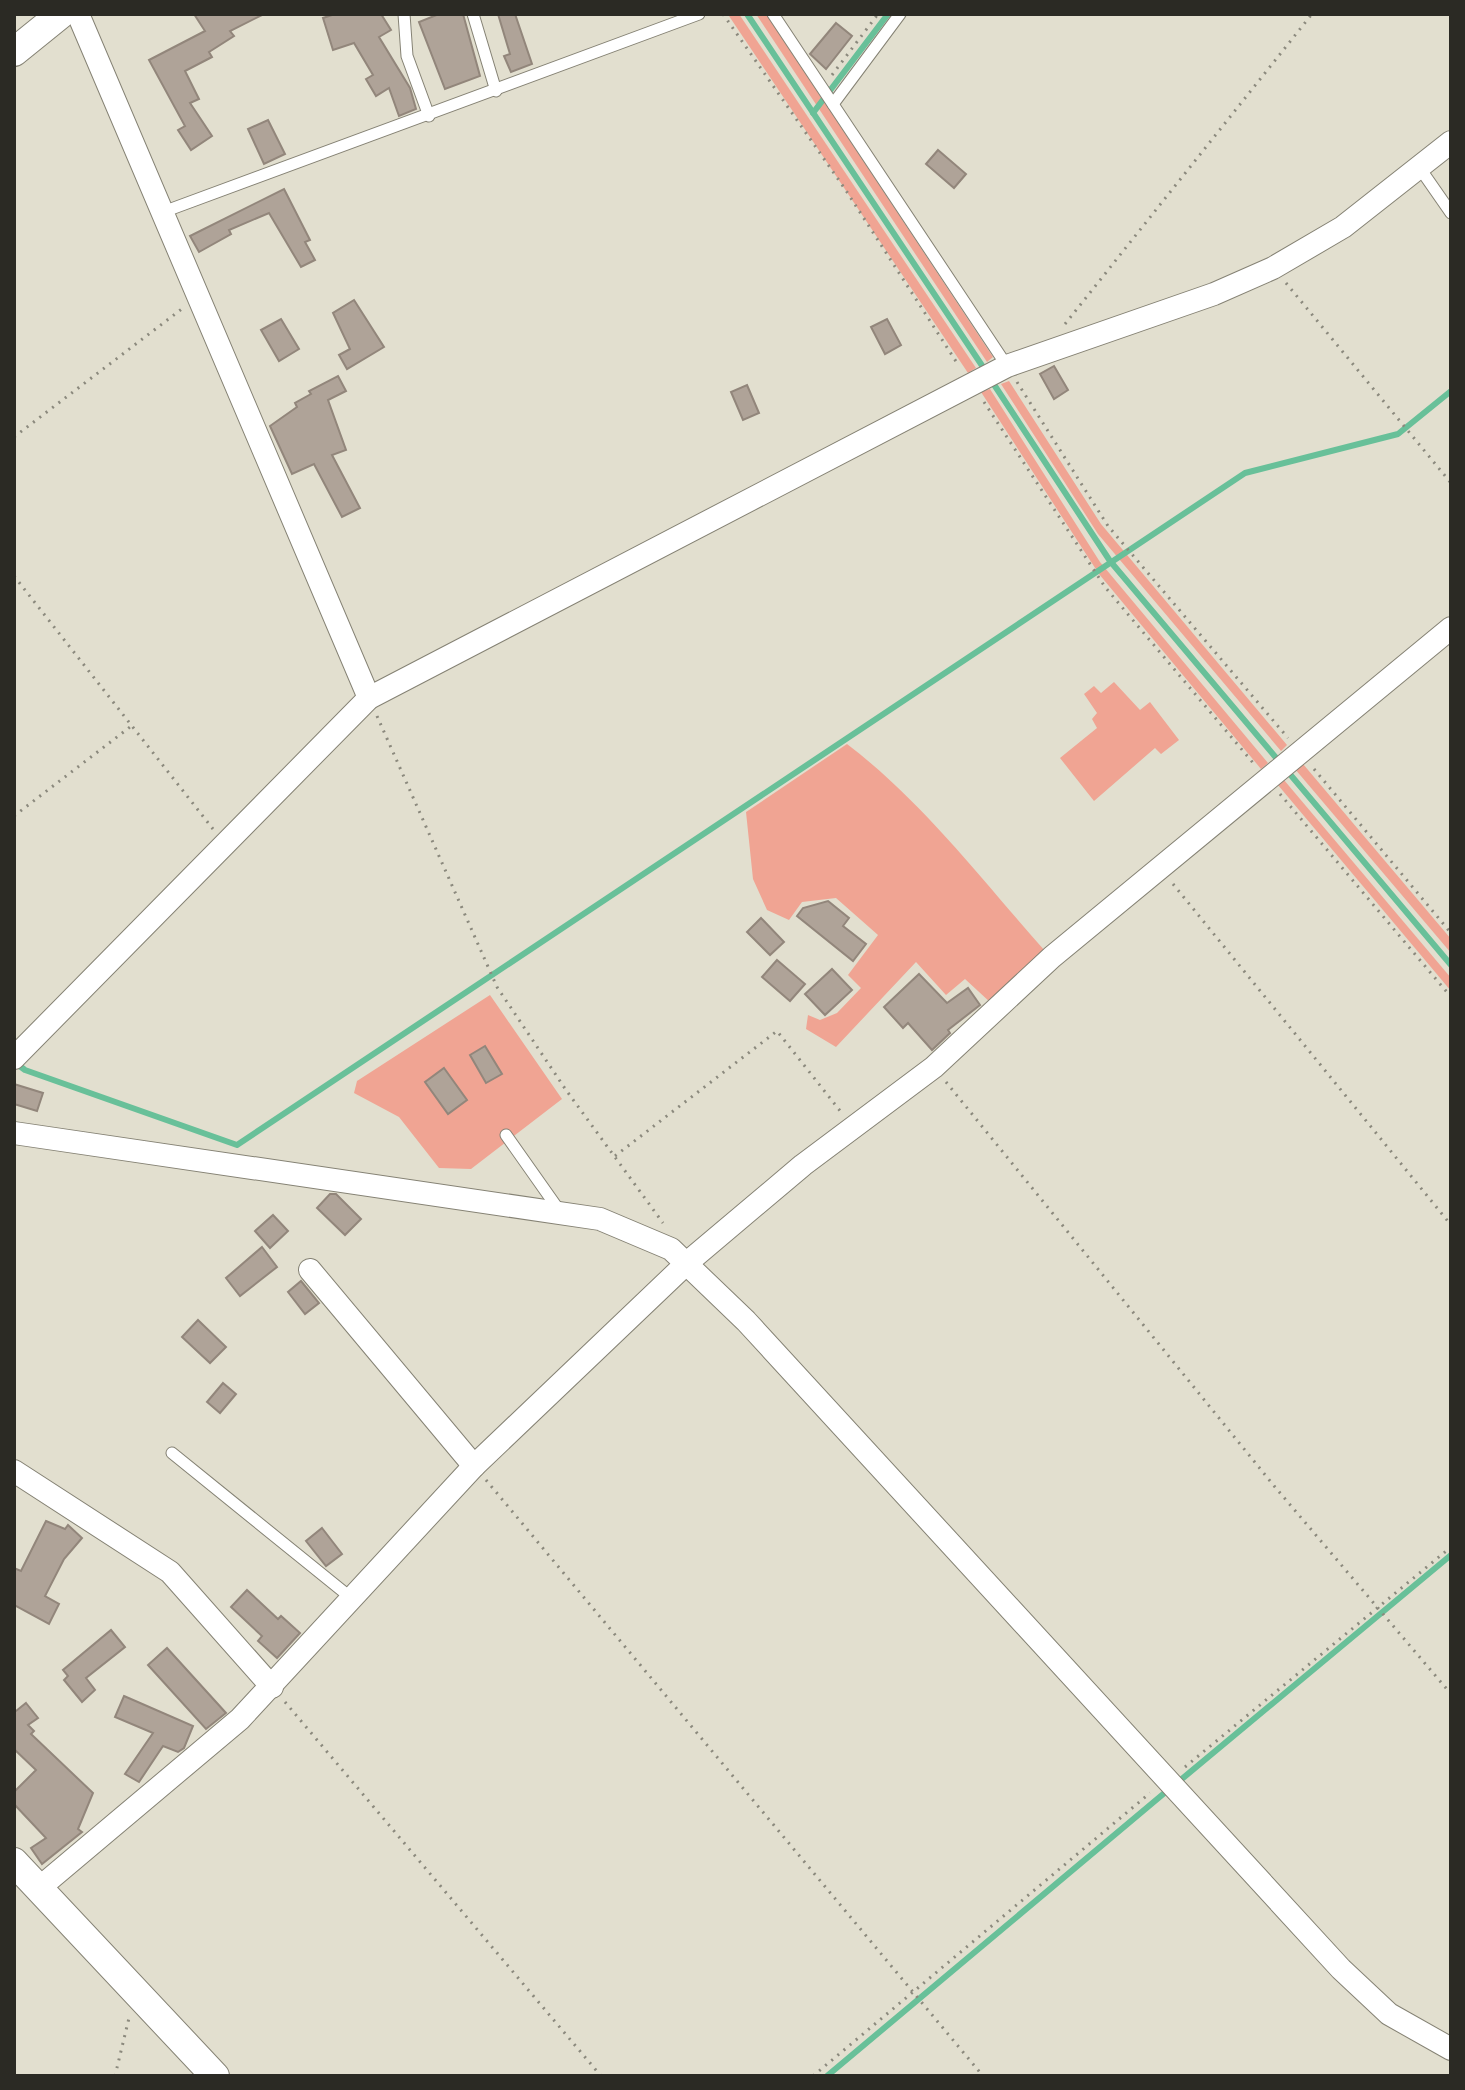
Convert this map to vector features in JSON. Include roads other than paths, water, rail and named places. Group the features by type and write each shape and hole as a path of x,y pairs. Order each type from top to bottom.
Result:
{"street":[{"path":"14,52 61,14"},
{"path":"78,14 369,698"},
{"path":"14,1058 369,698 1007,366 1214,294 1273,268 1343,227 1451,142"},
{"path":"38,1889 240,1719 474,1466 680,1256 934,1067 1052,957 1451,628"},
{"path":"14,1133 600,1219 680,1256 1379,2005 1451,2049"},
{"path":"310,1270 474,1466"},
{"path":"14,1471 170,1572 272,1687"},
{"path":"14,1862 215,2076"}],"lane":[{"path":"404,14 407,56 429,116"},
{"path":"473,14 496,91"},
{"path":"163,212 699,14"},
{"path":"773,14 1007,366"},
{"path":"833,104 900,14"},
{"path":"1419,167 1451,213"},
{"path":"506,1135 561,1213"},
{"path":"172,1453 350,1597"}],"waterway":[{"path":"747,14 985,370"},
{"path":"813,113 888,14"},
{"path":"991,380 1110,561 1451,965"},
{"path":"17,1064 25,1070 237,1145 1245,473 1398,434 1451,391"},
{"path":"1177,1783 1451,1555"},
{"path":"827,2076 1168,1790"}]}
